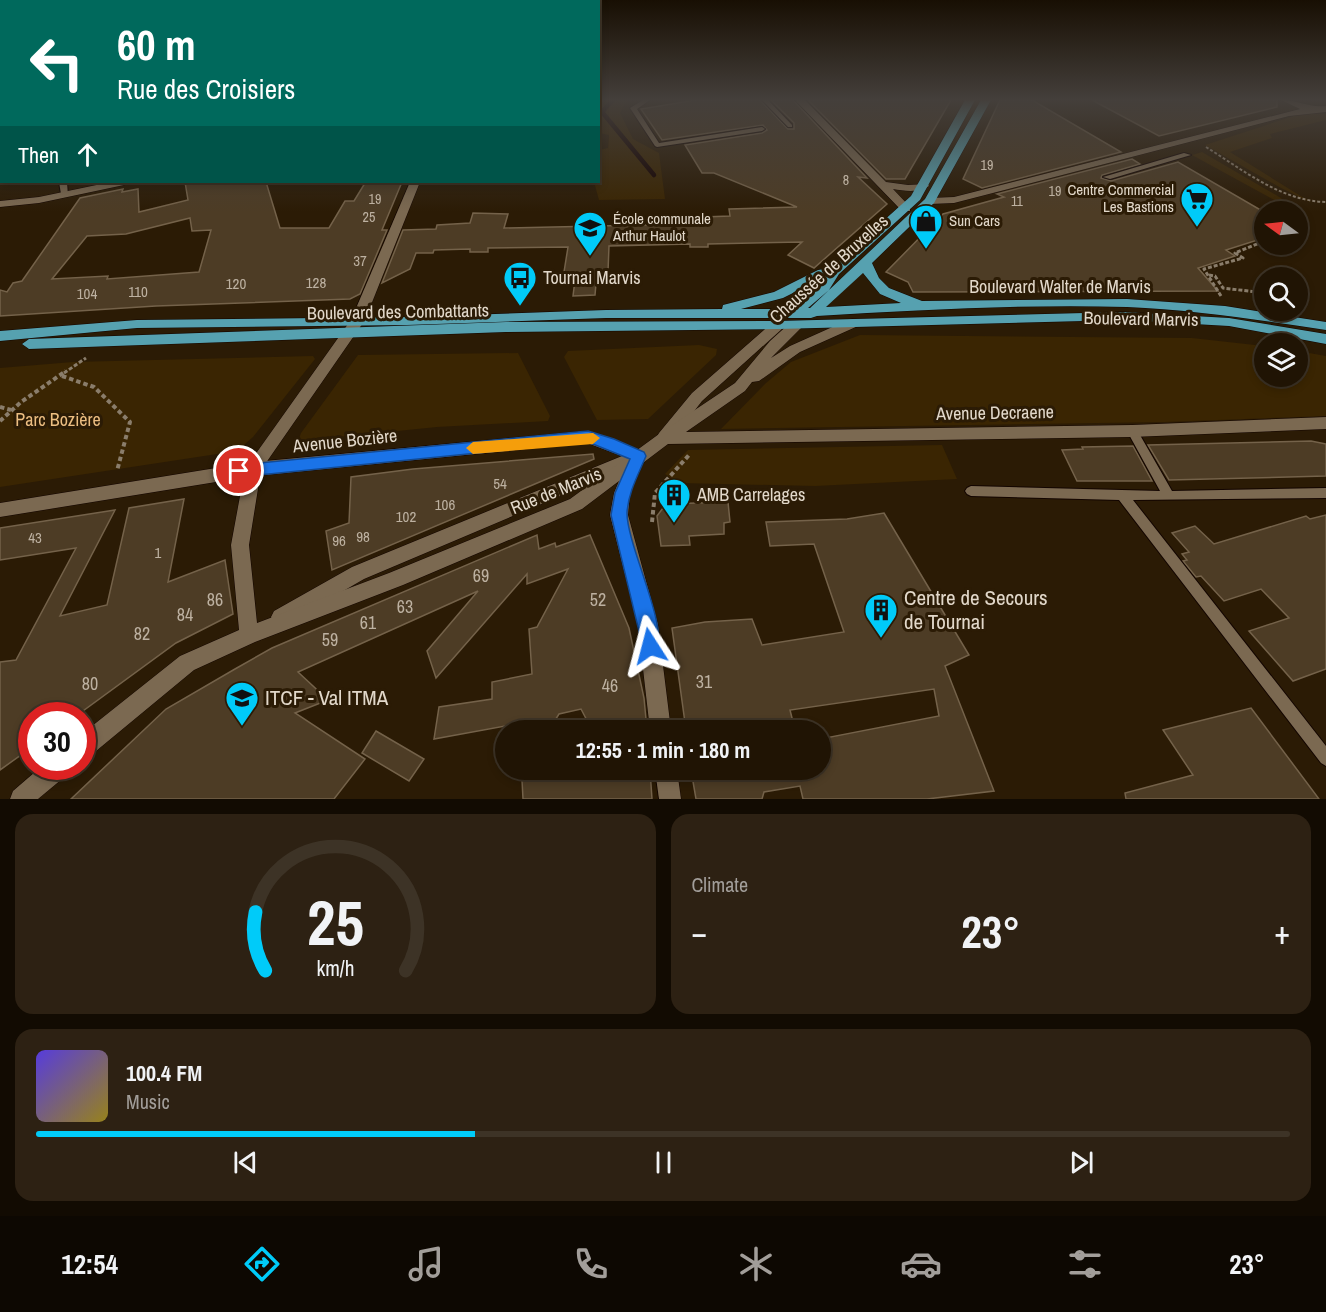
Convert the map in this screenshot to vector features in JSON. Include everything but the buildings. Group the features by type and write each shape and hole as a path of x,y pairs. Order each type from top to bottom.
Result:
{"main road":[{"name":"Chaussée de Bruxelles","path":"795,319 835,271 906,209 924,186 950,137"},
{"name":"Chaussée de Bruxelles","path":"795,319 813,313 930,201 965,137"},
{"path":"866,264 869,278 888,294 933,305"},
{"path":"717,313 735,305 778,295 822,273 835,271"},
{"name":"Boulevard Walter de Marvis","path":"813,313 933,305 1127,303 1225,310 1326,326"},
{"name":"Boulevard des Combattants","path":"0,336 137,324 320,320 407,321 466,317 717,313 795,319"},
{"name":"Boulevard Walter de Marvis","path":"795,319 853,323 1123,316 1229,322 1326,339"},
{"name":"Boulevard des Combattants","path":"0,346 117,338 444,332 506,327 778,326 795,319"}],"street":[{"path":"838,137 886,185 898,203 906,209"},
{"path":"930,201 954,200 1193,137"},
{"path":"0,204 119,183"},
{"path":"249,635 240,545 253,469 351,333 415,183"},
{"path":"886,185 908,188 924,186"},
{"name":"Chaussée de Bruxelles","path":"638,456 740,387 795,319"},
{"path":"740,387 795,349 853,323"},
{"name":"Chaussée de Bruxelles","path":"664,438 697,397 778,326"},
{"name":"Avenue Decraene","path":"664,438 1132,431 1326,423"},
{"name":"Avenue Bozière","path":"0,510 253,469 588,437 638,456"},
{"path":"638,456 622,493 619,515 645,613 660,720"},
{"name":"Rue de Marvis","path":"96,737 187,663 249,635 396,579 564,510 638,456"},
{"path":"25,796 44,780"},
{"path":"667,780 670,799"}],"lane":[{"path":"652,137 657,145 708,137"},
{"path":"1107,177 1187,155"},
{"path":"63,183 65,194"},
{"path":"1132,431 1169,496"},
{"path":"971,491 1169,496 1326,493"},
{"path":"1122,494 1326,758"}],"path":[{"path":"1200,144 1292,196 1313,204 1326,202"},
{"path":"1224,302 1204,269 1243,258 1235,253 1254,245"},
{"path":"1207,275 1215,276 1223,288 1254,292"},
{"path":"0,421 90,355"},
{"path":"62,376 94,387 130,422 117,471"},
{"path":"0,407 12,410"},
{"path":"652,522 655,493 691,452 716,437"}],"green space":[{"path":"609,137 632,137 659,153 665,199 599,200 594,183 600,183 600,150 608,148"},
{"path":"1229,137 1272,137 1230,152 1312,203 1205,145"},
{"path":"1202,152 1283,201 1276,201 1192,155"},
{"path":"860,335 1192,338 1254,345 1254,387 1308,387 1308,353 1326,356 1326,416 1165,422 721,429 766,383 791,362"},
{"path":"699,345 717,349 716,355 648,419 597,420 564,357 568,351"},
{"path":"518,353 550,416 548,421 437,427 298,441 301,433 358,355"},
{"name":"Parc Bozière","path":"313,356 315,359 253,437 237,451 0,487 0,368 73,362"},
{"path":"942,445 957,479 815,486 679,483 665,474 688,450"}],"waterway":[{"path":"623,137 654,175"}],"slow traffic":[{"path":"473,448 593,438"}],"place":[{"name":"Centre Commercial Les Bastions","path":"1197,228"},
{"name":"Sun Cars","path":"926,250"},
{"name":"École communale Arthur Haulot","path":"590,257"},
{"name":"Tournai Marvis","path":"520,307"},
{"name":"AMB Carrelages","path":"674,524"},
{"name":"Centre de Secours de Tournai","path":"881,639"},
{"name":"ITCF - Val ITMA","path":"242,727"}],"route":[{"path":"239,471 588,437 609,443 638,456 622,493 619,515 648,625 650,646"}]}
